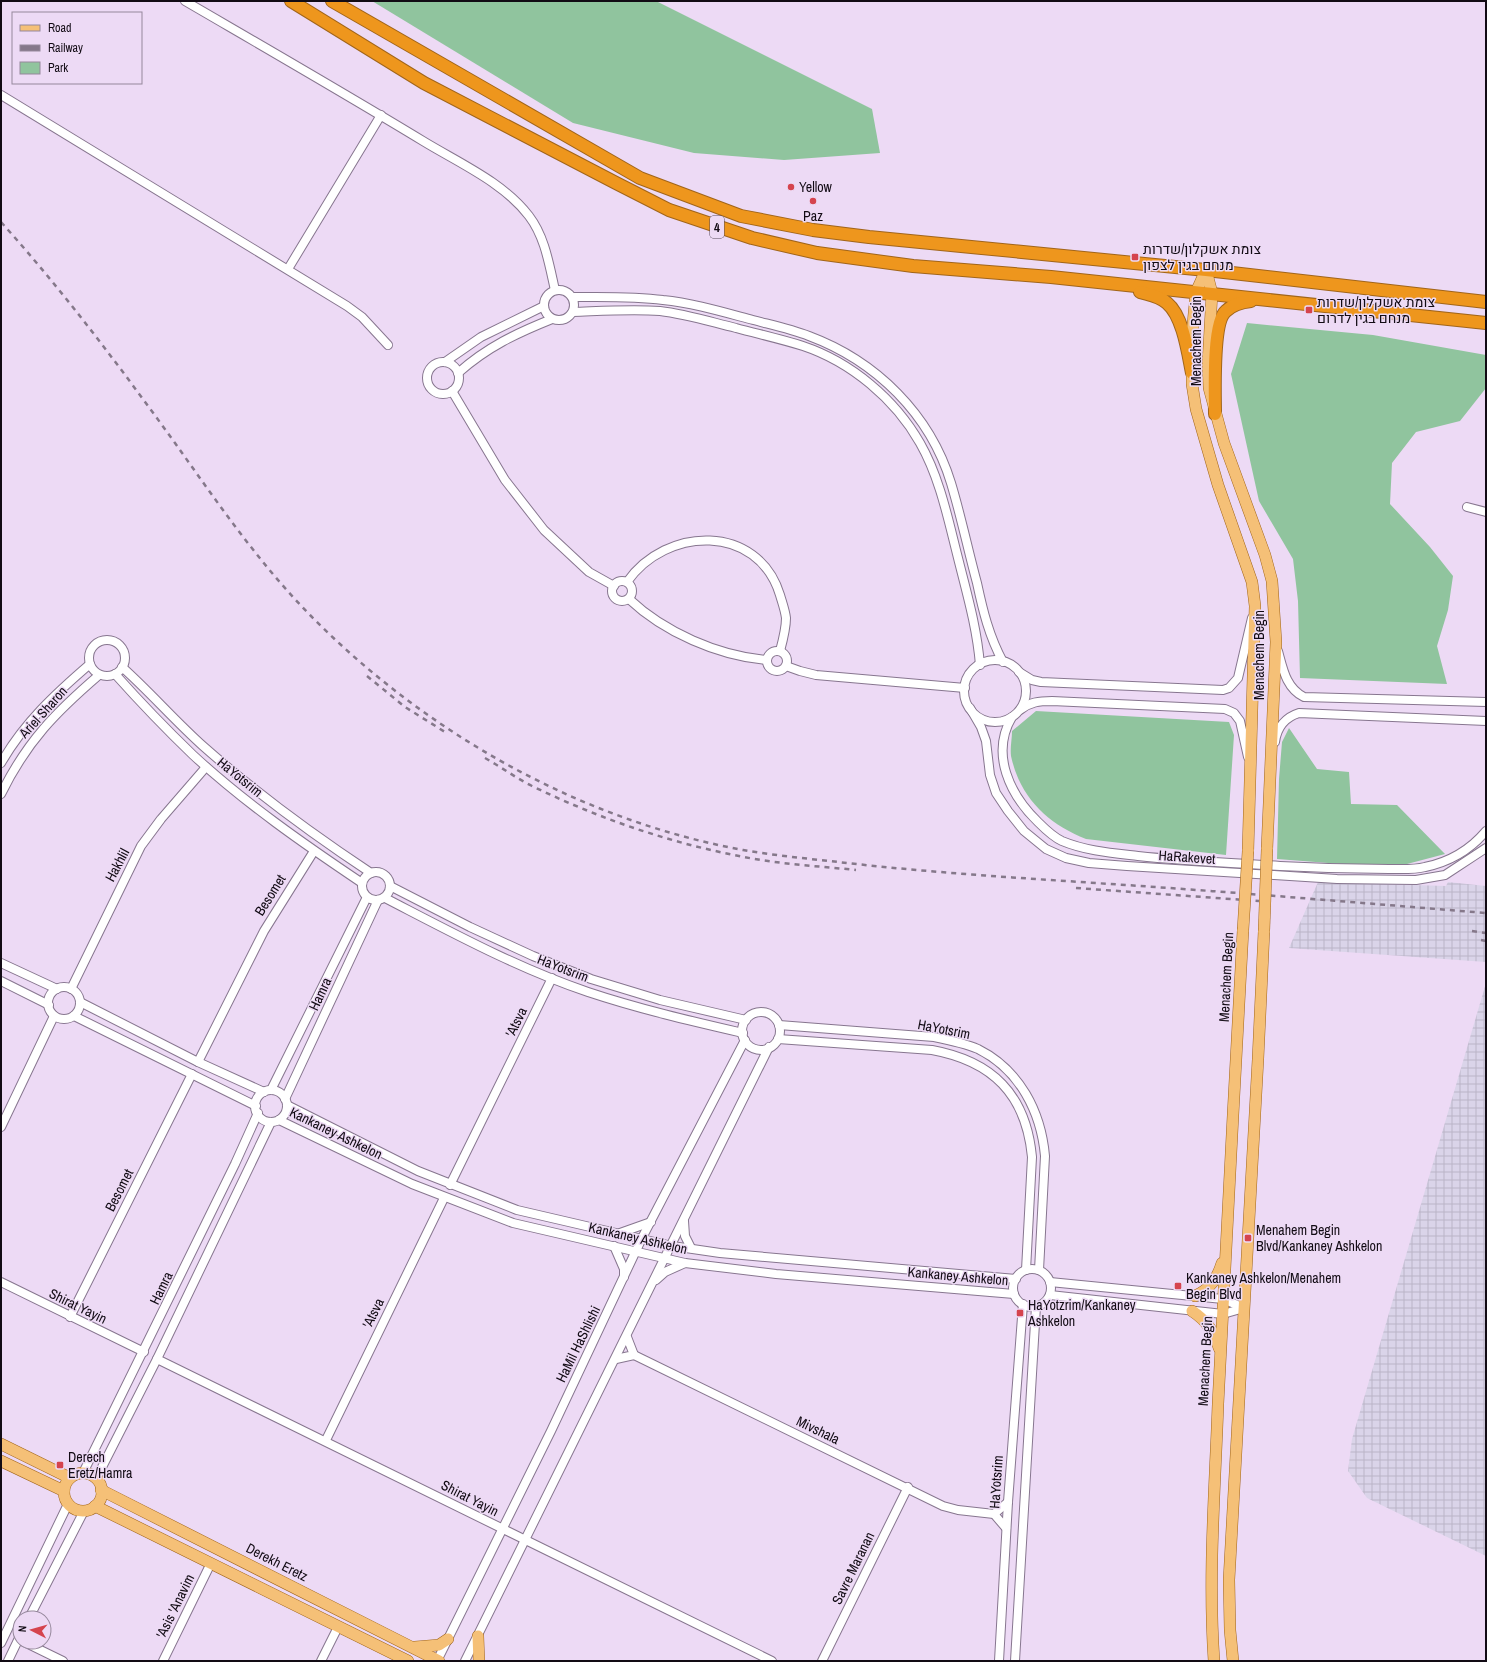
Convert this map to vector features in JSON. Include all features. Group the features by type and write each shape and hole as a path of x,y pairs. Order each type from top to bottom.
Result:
{"highway":[{"name":"4","path":"291,1 424,83 669,210 752,238 817,253 913,266 1092,281 1486,323"},
{"name":"4","path":"332,1 640,178 741,216 813,230 869,237 1206,270 1486,302"},
{"path":"1092,281 1156,296 1167,303 1175,313 1182,332 1192,373"},
{"path":"1215,414 1217,337 1220,320 1225,311 1240,302 1267,299"}],"main road":[{"name":"Menachem Begin","path":"1206,270 1196,292 1192,334 1192,373 1196,409 1218,485 1252,582 1255,606 1248,851 1220,1355 1212,1559 1212,1628 1214,1661"},
{"name":"Menachem Begin","path":"1206,270 1212,293 1208,364 1209,388 1224,443 1265,555 1272,581 1276,642 1264,931 1229,1580 1230,1630 1233,1661"},
{"path":"1195,1296 1204,1292 1211,1286 1222,1264 1226,1246"},
{"path":"1192,1311 1202,1317 1210,1327 1217,1340 1220,1355"},
{"path":"1,1444 70,1478"},
{"path":"1,1461 64,1491"},
{"path":"83,1473 96,1479 101,1490 101,1496 95,1506 84,1511 73,1508 68,1504 64,1491 70,1478 83,1473"},
{"name":"Derekh Eretz","path":"101,1490 438,1661"},
{"path":"95,1506 408,1661"},
{"path":"478,1636 479,1661"},
{"path":"412,1647 439,1645 448,1639"}],"street":[{"path":"185,1 381,115 503,190 529,216 539,232 547,253 555,290"},
{"path":"1,95 347,306 362,317 388,345"},
{"path":"288,270 381,115"},
{"path":"458,373 488,349 523,331 552,319 564,320 573,312 575,306 573,297 567,291 555,290 546,297 544,306 547,315 552,319"},
{"path":"573,297 636,298 686,303 808,335 850,355 889,384 915,413 944,462 962,525 989,632 1003,662"},
{"path":"445,362 481,337 544,306"},
{"path":"573,312 635,310 662,312 684,315 779,339 803,346 844,365 885,397 910,427 933,468 951,528 978,639 980,665"},
{"path":"439,362 445,362 455,368 458,373 457,385 452,391 442,394 436,392 428,382 429,370 439,362"},
{"path":"452,391 505,480 544,530 588,572 614,586"},
{"path":"1467,507 1486,512"},
{"path":"627,582 640,565 672,545 685,541 713,540 741,549 764,566 778,589 786,618 780,651"},
{"path":"620,581 627,582 630,585 632,592 628,599 621,601 615,598 612,590 614,586 620,581"},
{"path":"628,599 651,617 695,640 740,656 767,660"},
{"path":"1250,768 1240,721 1234,713 1225,709 1036,701 1026,705 1012,717 1003,721 994,722 984,720 970,708 966,701 965,688 971,672 980,665 991,661 1003,662 1013,666 1019,672 1032,680 1041,682 1223,690 1234,684 1238,678 1255,606"},
{"path":"105,640 117,643 122,648 124,654 122,666 115,674 105,676 99,675 90,664 89,654 93,646 105,640"},
{"path":"1276,642 1287,681 1298,694 1304,697 1486,702"},
{"path":"780,651 787,658 786,666 784,669 776,671 769,667 767,660 771,653 780,651"},
{"name":"Ariel Sharon","path":"1,763 19,734 40,709 90,664"},
{"name":"HaYotsrim","path":"122,666 201,744 228,768 315,834 371,873"},
{"path":"786,666 816,675 965,688"},
{"path":"1019,672 1024,681 1026,691 1025,701 1020,710"},
{"name":"HaYotsrim","path":"115,674 142,704 206,767 314,851 362,883"},
{"name":"Ariel Sharon","path":"1,794 22,756 40,730 70,699 99,675"},
{"name":"HaRakevet","path":"970,708 982,727 986,741 990,775 996,793 1008,812 1024,831 1046,849 1066,858 1089,863 1337,880 1416,880 1445,875 1486,848"},
{"path":"1270,774 1276,734 1283,723 1292,715 1300,713 1486,722"},
{"name":"HaRakevet","path":"1012,717 1004,733 1002,753 1005,773 1013,791 1028,813 1045,829 1060,840 1083,848 1117,854 1181,860 1356,869 1408,869 1423,868 1441,863 1461,853 1478,840 1486,831"},
{"name":"Hakhlil","path":"71,989 127,873 142,846 161,818 206,767"},
{"name":"Besomet","path":"198,1062 264,931 314,851"},
{"path":"371,873 383,873 387,877 390,886 389,893 381,899 367,897 362,890 362,883 367,875 371,873"},
{"name":"HaYotsrim","path":"390,886 470,927 533,956 591,979 660,1000 746,1020"},
{"name":"Hamra","path":"268,1091 367,897"},
{"name":"HaYotsrim","path":"381,899 464,939 552,978 656,1013 744,1037"},
{"name":"Hamra","path":"286,1102 381,899"},
{"path":"1,963 57,989 71,989 77,994 80,1002 79,1010 74,1016 64,1019 54,1016 49,1005 51,996 57,989"},
{"name":"'Atsva","path":"450,1185 552,978"},
{"path":"1,981 49,1005"},
{"path":"74,1016 192,1074 257,1110 263,1120 275,1121 285,1114 286,1102 279,1093 268,1091 198,1062 80,1002"},
{"path":"465,1661 627,1337 664,1258 672,1246 769,1047 778,1039 780,1034 779,1025 773,1016 762,1012 754,1013 746,1020 744,1024 744,1037 750,1045 758,1049 769,1047"},
{"path":"1,1127 54,1016"},
{"name":"HaYotsrim","path":"779,1025 934,1037 957,1042 978,1050 998,1062 1016,1081 1029,1099 1039,1119 1043,1139 1044,1163 1038,1270"},
{"name":"HaMil HaShlishi","path":"438,1661 624,1279 642,1238 744,1037"},
{"name":"HaYotsrim","path":"778,1039 932,1050 953,1054 972,1061 990,1073 1006,1089 1018,1105 1026,1123 1030,1141 1032,1157 1026,1270"},
{"name":"Besomet","path":"70,1317 192,1074"},
{"path":"257,1110 258,1098 268,1091"},
{"name":"Kankaney Ashkelon","path":"286,1102 418,1171 450,1185 517,1210 672,1246 797,1261 1016,1279"},
{"name":"Hamra","path":"83,1473 236,1164 257,1110"},
{"name":"Hamra","path":"96,1479 275,1121"},
{"name":"Kankaney Ashkelon","path":"275,1121 444,1198 513,1223 685,1263 783,1275 1014,1294"},
{"name":"'Atsva","path":"326,1440 444,1198"},
{"path":"684,1220 685,1236 691,1248"},
{"path":"617,1233 651,1222"},
{"path":"614,1246 624,1269 624,1279"},
{"path":"652,1284 665,1272 685,1263"},
{"path":"1026,1270 1038,1270 1047,1276 1050,1282 1050,1295 1046,1300 1036,1306 1023,1304 1014,1294 1016,1279 1026,1270"},
{"name":"Shirat Yayin","path":"1,1282 144,1352"},
{"path":"1050,1282 1223,1298 1244,1308"},
{"path":"1050,1295 1223,1314 1244,1308"},
{"name":"HaYotsrim","path":"999,1661 1006,1528 1023,1304"},
{"name":"HaYotsrim","path":"1015,1661 1036,1306"},
{"path":"616,1359 634,1355 627,1337"},
{"name":"Mivshala","path":"634,1355 951,1509 994,1514"},
{"name":"Shirat Yayin","path":"157,1359 326,1440 525,1540 772,1661"},
{"name":"Savre Maranan","path":"822,1661 908,1487"},
{"path":"1006,1528 994,1514 1008,1502"},
{"path":"1,1643 3,1632 68,1504"},
{"path":"34,1610 84,1511"},
{"name":"'Asis 'Anavim","path":"163,1661 211,1563"},
{"path":"321,1661 338,1627"},
{"path":"8,1661 14,1650"},
{"path":"42,1650 63,1661"}],"shaded area":[{"path":"1318,882 1446,886 1448,882 1486,886 1486,962 1289,948"},
{"path":"1486,983 1486,1556 1367,1498 1348,1471 1352,1439"}],"green space":[{"path":"372,1 656,1 872,109 880,153 784,160 694,153 573,123"},
{"path":"1247,323 1373,335 1486,355 1486,388 1460,421 1416,432 1392,463 1390,504 1430,547 1453,576 1448,610 1437,646 1447,684 1300,678 1298,601 1293,559 1259,501 1231,374"},
{"path":"1036,711 1229,722 1234,735 1226,855 1086,839 1072,833 1048,817 1038,808 1021,785 1011,756 1012,731"},
{"path":"1289,728 1317,769 1349,772 1351,804 1397,805 1445,854 1407,864 1354,865 1277,859 1279,779 1282,742"}],"railway":[{"path":"1,222 47,275 91,330 256,553 310,615 355,658 404,697 455,733 509,766 565,794 623,817 682,836 743,850 782,856 880,867 1204,890 1486,913"},
{"path":"367,676 405,707 445,732"},
{"path":"485,758 526,783 557,798 608,819 659,836 686,844 753,859 856,870"},
{"path":"1076,888 1259,901"},
{"path":"1472,931 1486,933"},
{"path":"1481,940 1486,941"}],"place":[{"name":"Yellow","path":"791,187"},
{"name":"Paz","path":"813,201"},
{"name":"צומת אשקלון/שדרות מנחם בגין לצפון","path":"1135,257"},
{"name":"צומת אשקלון/שדרות מנחם בגין לדרום","path":"1309,310"},
{"name":"Menahem Begin Blvd/Kankaney Ashkelon","path":"1248,1238"},
{"name":"Kankaney Ashkelon/Menahem Begin Blvd","path":"1178,1286"},
{"name":"HaYotzrim/Kankaney Ashkelon","path":"1020,1313"},
{"name":"Derech Eretz/Hamra","path":"60,1465"}]}
